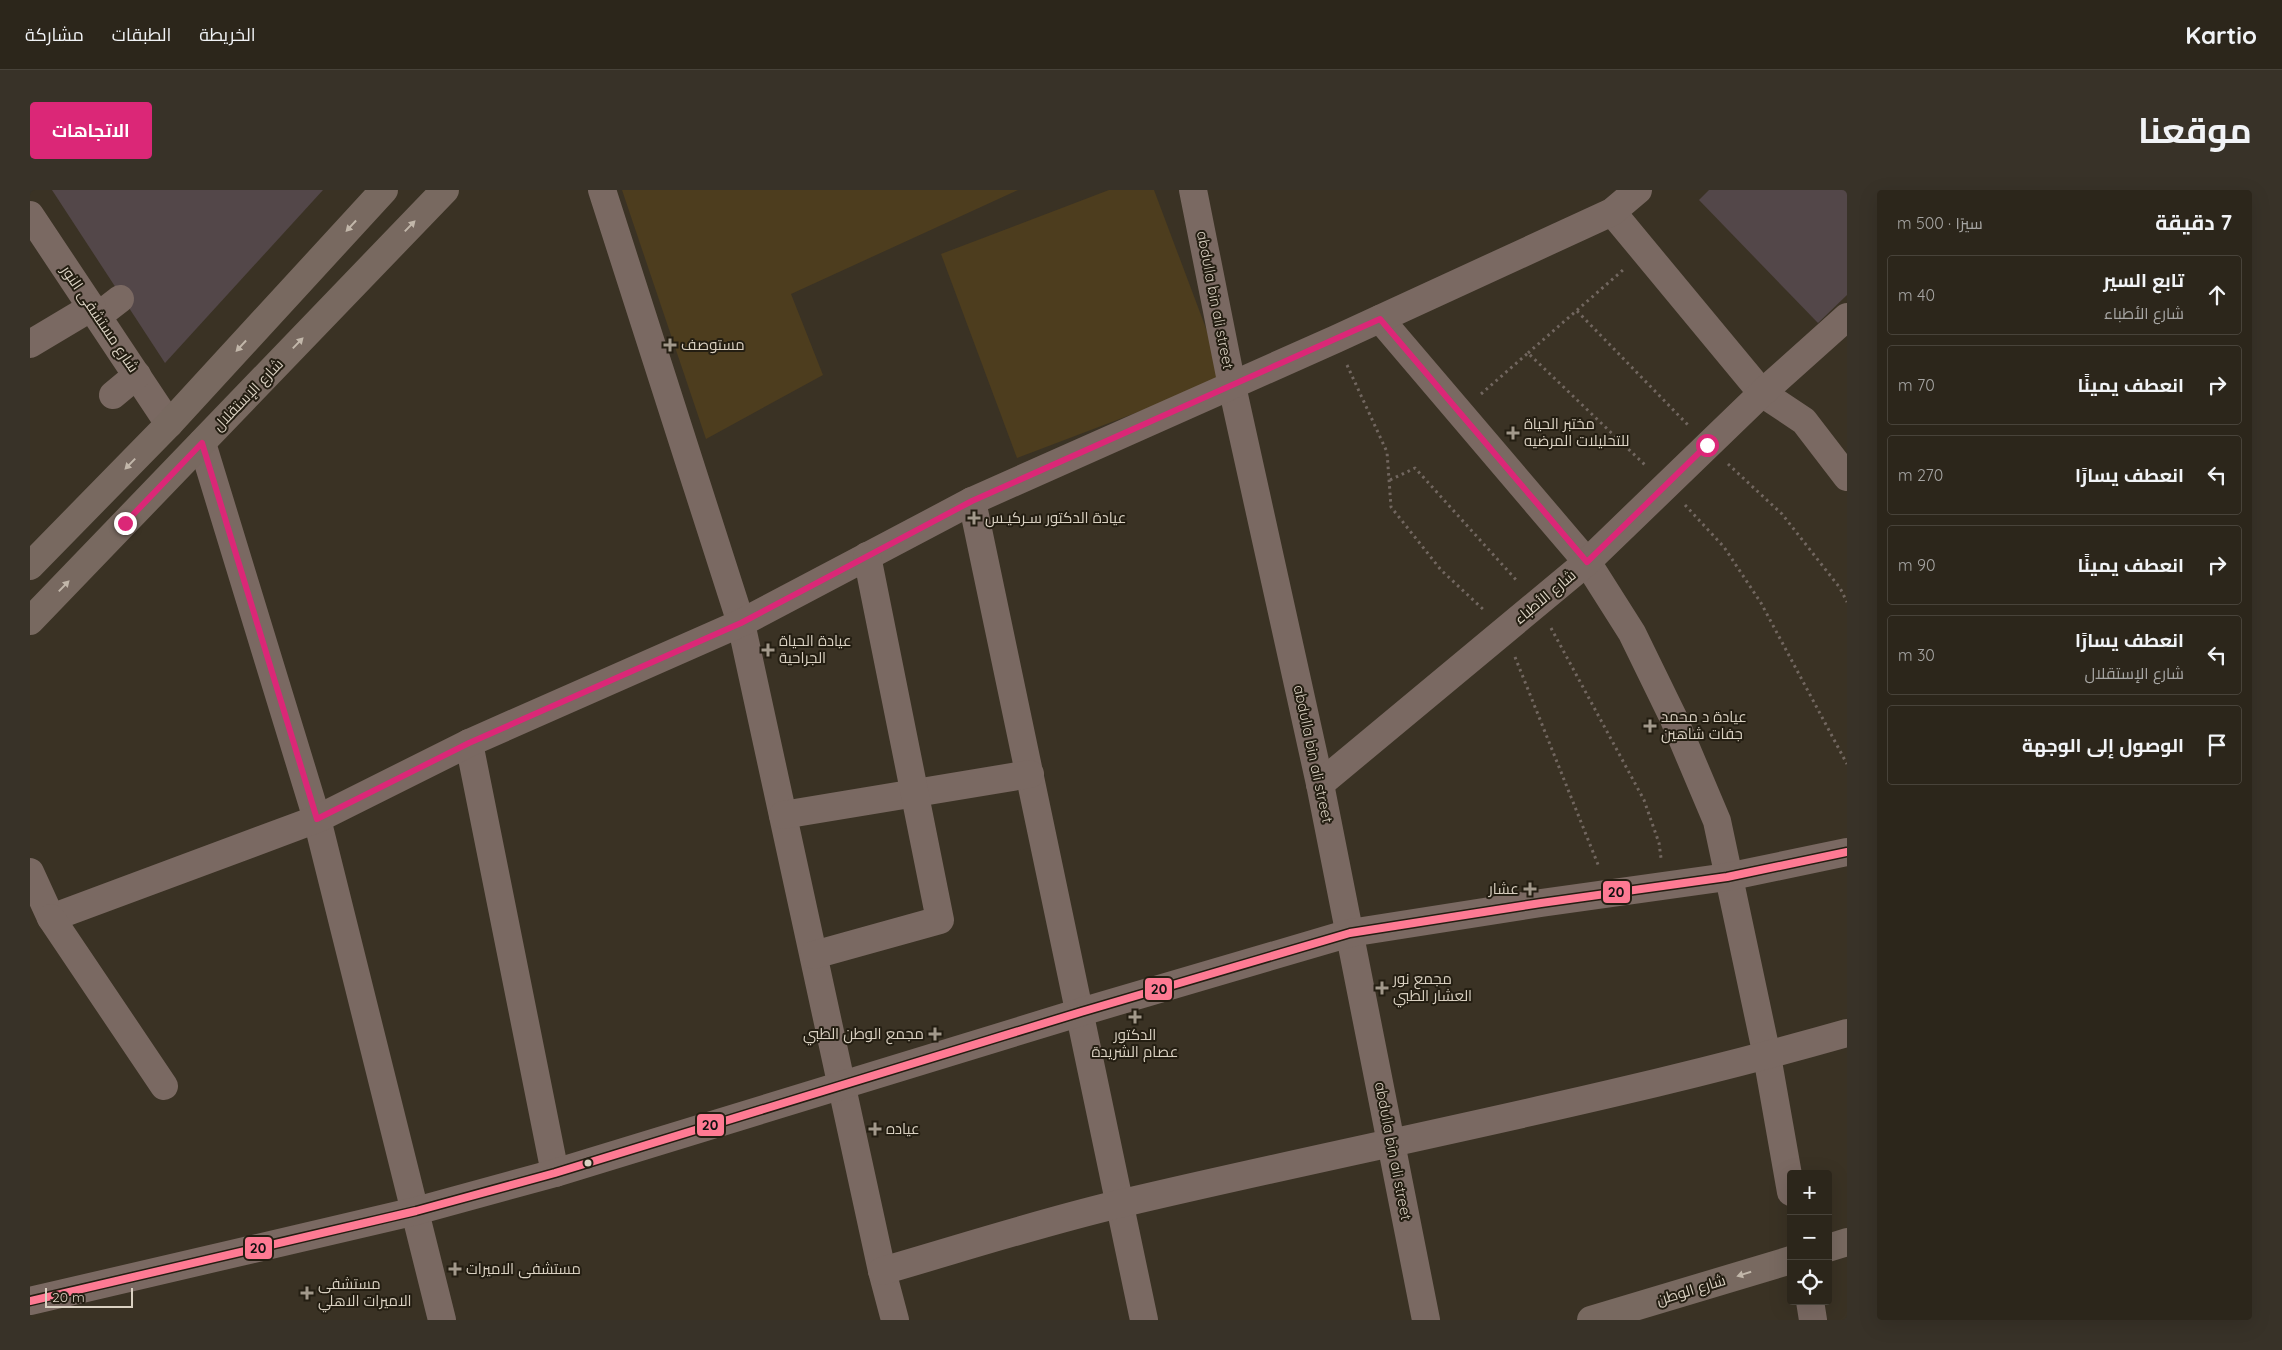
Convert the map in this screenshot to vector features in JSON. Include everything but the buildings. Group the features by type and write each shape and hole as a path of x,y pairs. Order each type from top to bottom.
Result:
{"main road":[{"path":"30,566 169,424 384,190"},
{"name":"شارع الإستقلال","path":"30,621 445,190"},
{"path":"1832,1247 1847,1242"},
{"name":"شارع الوطن","path":"1591,1320 1787,1261"}],"street":[{"path":"602,190 741,623 882,1271 895,1320"},
{"name":"abdulla bin ali street","path":"1193,190 1232,386 1320,784 1426,1320"},
{"path":"50,918 317,819 469,743 741,623 972,501 1336,340 1612,212 1638,190"},
{"path":"1612,212 1762,392 1804,421 1847,477"},
{"name":"شارع مستشفى النور","path":"30,215 169,424"},
{"path":"30,344 120,299"},
{"name":"شارع الأطباء","path":"1320,784 1587,562 1762,392 1847,317"},
{"path":"1380,319 1587,562 1632,633 1673,717 1716,821 1767,1056 1787,1170"},
{"path":"113,395 137,375"},
{"path":"202,443 317,819 442,1320"},
{"path":"972,501 1081,1012 1144,1320"},
{"path":"814,955 940,920 868,556"},
{"path":"469,743 555,1173"},
{"path":"783,816 1030,774"},
{"path":"30,1301 416,1211 555,1173 1081,1012 1350,933 1727,877 1847,852"},
{"path":"30,872 50,918 164,1086"},
{"path":"882,1271 1120,1204 1767,1056 1847,1033"},
{"path":"1811,1305 1813,1320"}],"path":[{"path":"1528,353 1645,251"},
{"path":"1336,340 1387,452 1391,507 1441,570 1505,630 1609,894"},
{"path":"1390,480 1415,468 1537,603 1644,800 1659,844 1666,886"}],"shaded area":[{"path":"622,190 1018,190 791,294 823,375 706,439"},
{"path":"1109,190 1154,190 1225,379 1017,458 941,254"}],"transit line":[{"name":"20","path":"30,1301 416,1211 555,1173 1081,1012 1350,933 1541,903 1727,877 1847,852"}],"place":[{"name":"مستوصف","path":"670,345"},
{"name":"مختبر الحياة للتحليلات المرضيه","path":"1513,433"},
{"name":"عيادة الدكتور سـركيـس","path":"974,518"},
{"name":"عيادة الحياة الجراحية","path":"768,650"},
{"name":"عيادة د محمد جفات شاهين","path":"1650,726"},
{"name":"عشار","path":"1530,889"},
{"name":"مجمع نور العشار الطبي","path":"1382,988"},
{"name":"الدكتور عصام الشريدة","path":"1135,1017"},
{"name":"مجمع الوطن الطبي","path":"935,1034"},
{"name":"عياده","path":"875,1129"},
{"name":"مستشفى الاميرات","path":"455,1269"},
{"name":"مستشفى الاميرات الاهلي","path":"307,1293"}],"route":[{"path":"125,523 202,443 317,819 469,743 741,623 972,501 1380,319 1587,562 1707,445"}]}
